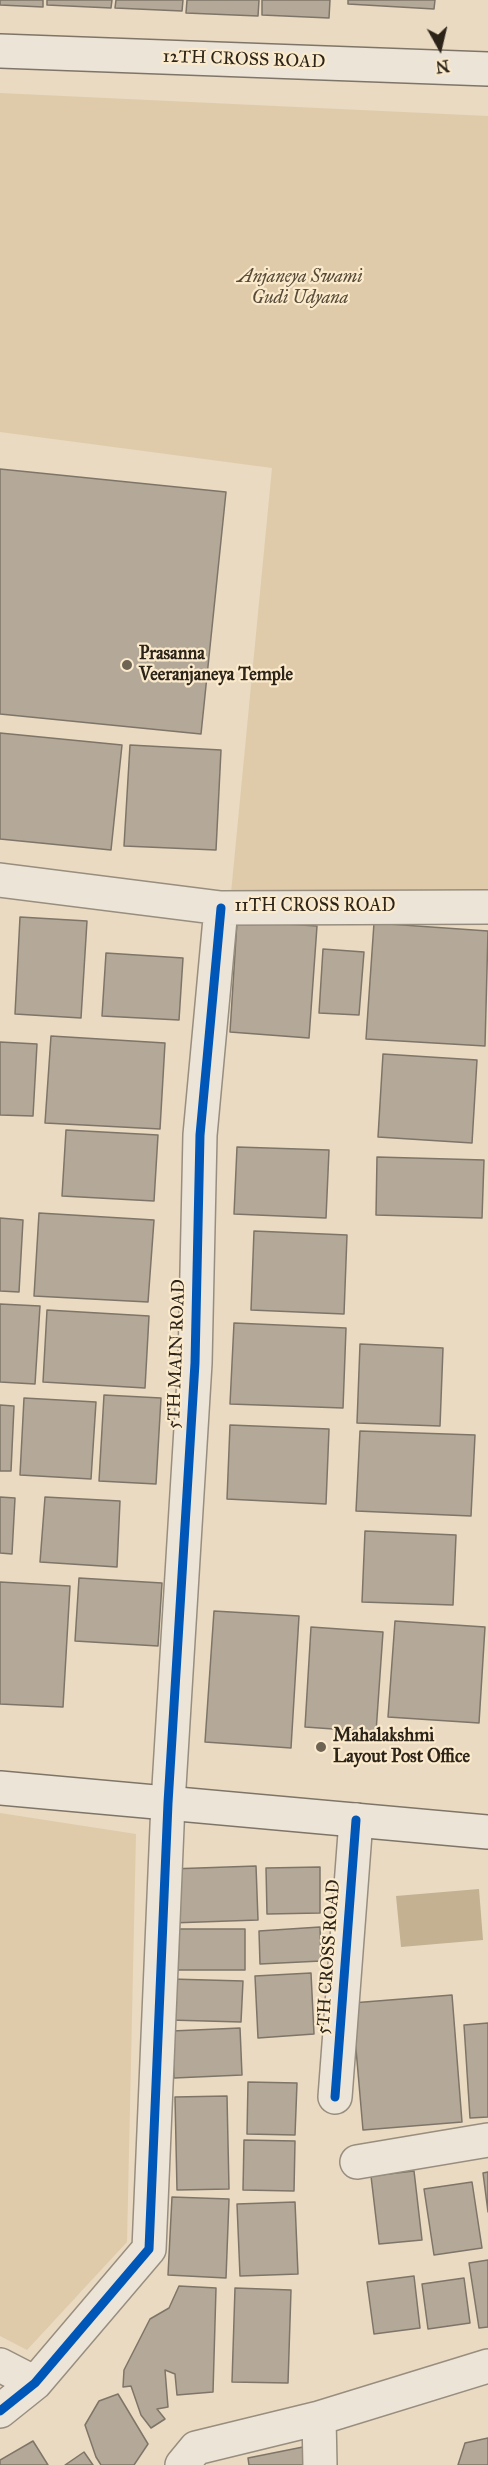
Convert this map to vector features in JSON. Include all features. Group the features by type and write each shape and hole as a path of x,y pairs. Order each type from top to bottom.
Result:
{"street":[{"name":"12TH CROSS ROAD","path":"0,51 488,69"},
{"name":"11TH CROSS ROAD","path":"0,880 221,908 488,907"},
{"name":"5TH MAIN ROAD","path":"0,2411 35,2383 149,2248 168,1803 195,1363 200,1135 221,908"},
{"path":"0,1788 488,1832"},
{"name":"5TH CROSS ROAD","path":"335,2097 356,1820"},
{"path":"357,2162 488,2140"},
{"path":"0,2365 35,2383"},
{"path":"182,2465 196,2448 320,2418 488,2366"},
{"path":"320,2418 320,2465"}],"green space":[{"name":"Anjaneya Swami Gudi Udyana","path":"0,93 488,116 488,892 231,893 272,468 0,432"},
{"path":"0,1813 136,1834 127,2242 27,2350 0,2336"}],"shaded area":[{"path":"479,1889 483,1940 401,1947 396,1896"}],"building":[{"path":"0,0 43,0 43,7 0,5"},
{"path":"47,0 112,0 111,8 47,5"},
{"path":"116,0 183,0 182,11 115,8"},
{"path":"187,0 259,0 258,16 186,13"},
{"path":"262,0 330,0 329,18 262,15"},
{"path":"348,0 435,0 434,9 348,4"},
{"path":"0,469 226,492 201,734 0,714"},
{"path":"0,733 122,745 111,850 0,839"},
{"path":"130,745 221,750 216,850 124,846"},
{"path":"20,917 87,921 81,1018 15,1014"},
{"path":"237,921 317,926 309,1038 230,1032"},
{"path":"374,923 488,931 485,1046 366,1039"},
{"path":"323,949 364,952 359,1015 319,1013"},
{"path":"106,953 183,958 179,1020 102,1016"},
{"path":"51,1036 165,1043 160,1129 45,1123"},
{"path":"0,1042 37,1044 33,1116 0,1115"},
{"path":"383,1054 477,1060 472,1143 378,1137"},
{"path":"66,1130 158,1135 154,1201 62,1196"},
{"path":"237,1147 329,1150 326,1218 234,1214"},
{"path":"377,1157 484,1160 482,1218 376,1215"},
{"path":"39,1213 154,1220 148,1302 34,1296"},
{"path":"0,1218 23,1220 19,1292 0,1291"},
{"path":"254,1231 347,1235 344,1314 251,1310"},
{"path":"0,1304 40,1306 35,1384 0,1382"},
{"path":"47,1310 149,1316 145,1388 43,1382"},
{"path":"234,1323 346,1328 343,1408 230,1404"},
{"path":"360,1344 443,1348 440,1426 357,1423"},
{"path":"104,1395 161,1398 156,1484 99,1481"},
{"path":"24,1398 96,1402 91,1479 20,1475"},
{"path":"0,1405 14,1406 11,1471 0,1471"},
{"path":"230,1425 329,1429 326,1504 227,1499"},
{"path":"360,1431 475,1435 471,1516 356,1511"},
{"path":"0,1497 15,1498 12,1554 0,1553"},
{"path":"45,1497 120,1501 117,1567 40,1562"},
{"path":"365,1531 456,1535 453,1605 362,1602"},
{"path":"79,1578 162,1583 158,1646 75,1641"},
{"path":"0,1582 70,1586 63,1707 0,1704"},
{"path":"214,1611 299,1616 291,1748 205,1742"},
{"path":"395,1621 485,1627 479,1723 388,1717"},
{"path":"311,1627 383,1632 376,1732 305,1727"},
{"path":"256,1866 258,1920 171,1923 170,1869"},
{"path":"320,1867 320,1913 267,1914 266,1868"},
{"path":"320,1927 321,1961 260,1964 259,1931"},
{"path":"179,1929 245,1929 245,1970 178,1970"},
{"path":"311,1973 314,2034 258,2038 255,1976"},
{"path":"171,1979 243,1981 241,2022 170,2020"},
{"path":"452,1995 462,2122 363,2130 352,2003"},
{"path":"488,2023 488,2117 470,2118 464,2025"},
{"path":"240,2028 242,2075 174,2078 172,2031"},
{"path":"248,2082 297,2083 295,2135 247,2134"},
{"path":"227,2096 229,2189 177,2190 175,2097"},
{"path":"244,2140 295,2141 294,2191 243,2190"},
{"path":"414,2171 422,2240 379,2244 371,2176"},
{"path":"488,2172 488,2212 483,2173"},
{"path":"472,2182 482,2248 434,2255 424,2189"},
{"path":"172,2197 229,2199 226,2278 168,2275"},
{"path":"295,2202 298,2274 240,2276 237,2204"},
{"path":"488,2260 488,2327 479,2328 469,2263"},
{"path":"414,2276 420,2328 374,2334 367,2282"},
{"path":"464,2278 470,2323 428,2329 422,2284"},
{"path":"179,2286 216,2288 213,2392 177,2395 175,2374 165,2370 168,2407 157,2409 165,2419 151,2428 141,2415 131,2386 123,2387 124,2370 150,2319 169,2308"},
{"path":"235,2288 291,2290 288,2383 232,2382"},
{"path":"118,2394 148,2444 134,2465 101,2465 85,2425 99,2401"},
{"path":"488,2438 488,2465 458,2465 465,2443"},
{"path":"33,2441 48,2465 0,2465 0,2460"},
{"path":"303,2447 307,2465 249,2465 248,2458"},
{"path":"84,2452 93,2465 65,2465"}],"cycle path":[{"path":"0,2411 35,2383 149,2249 168,1803 195,1363 200,1135 221,908"},
{"path":"335,2097 356,1820"}],"place":[{"name":"Prasanna Veeranjaneya Temple","path":"127,665"},
{"name":"Mahalakshmi Layout Post Office","path":"321,1747"}]}
